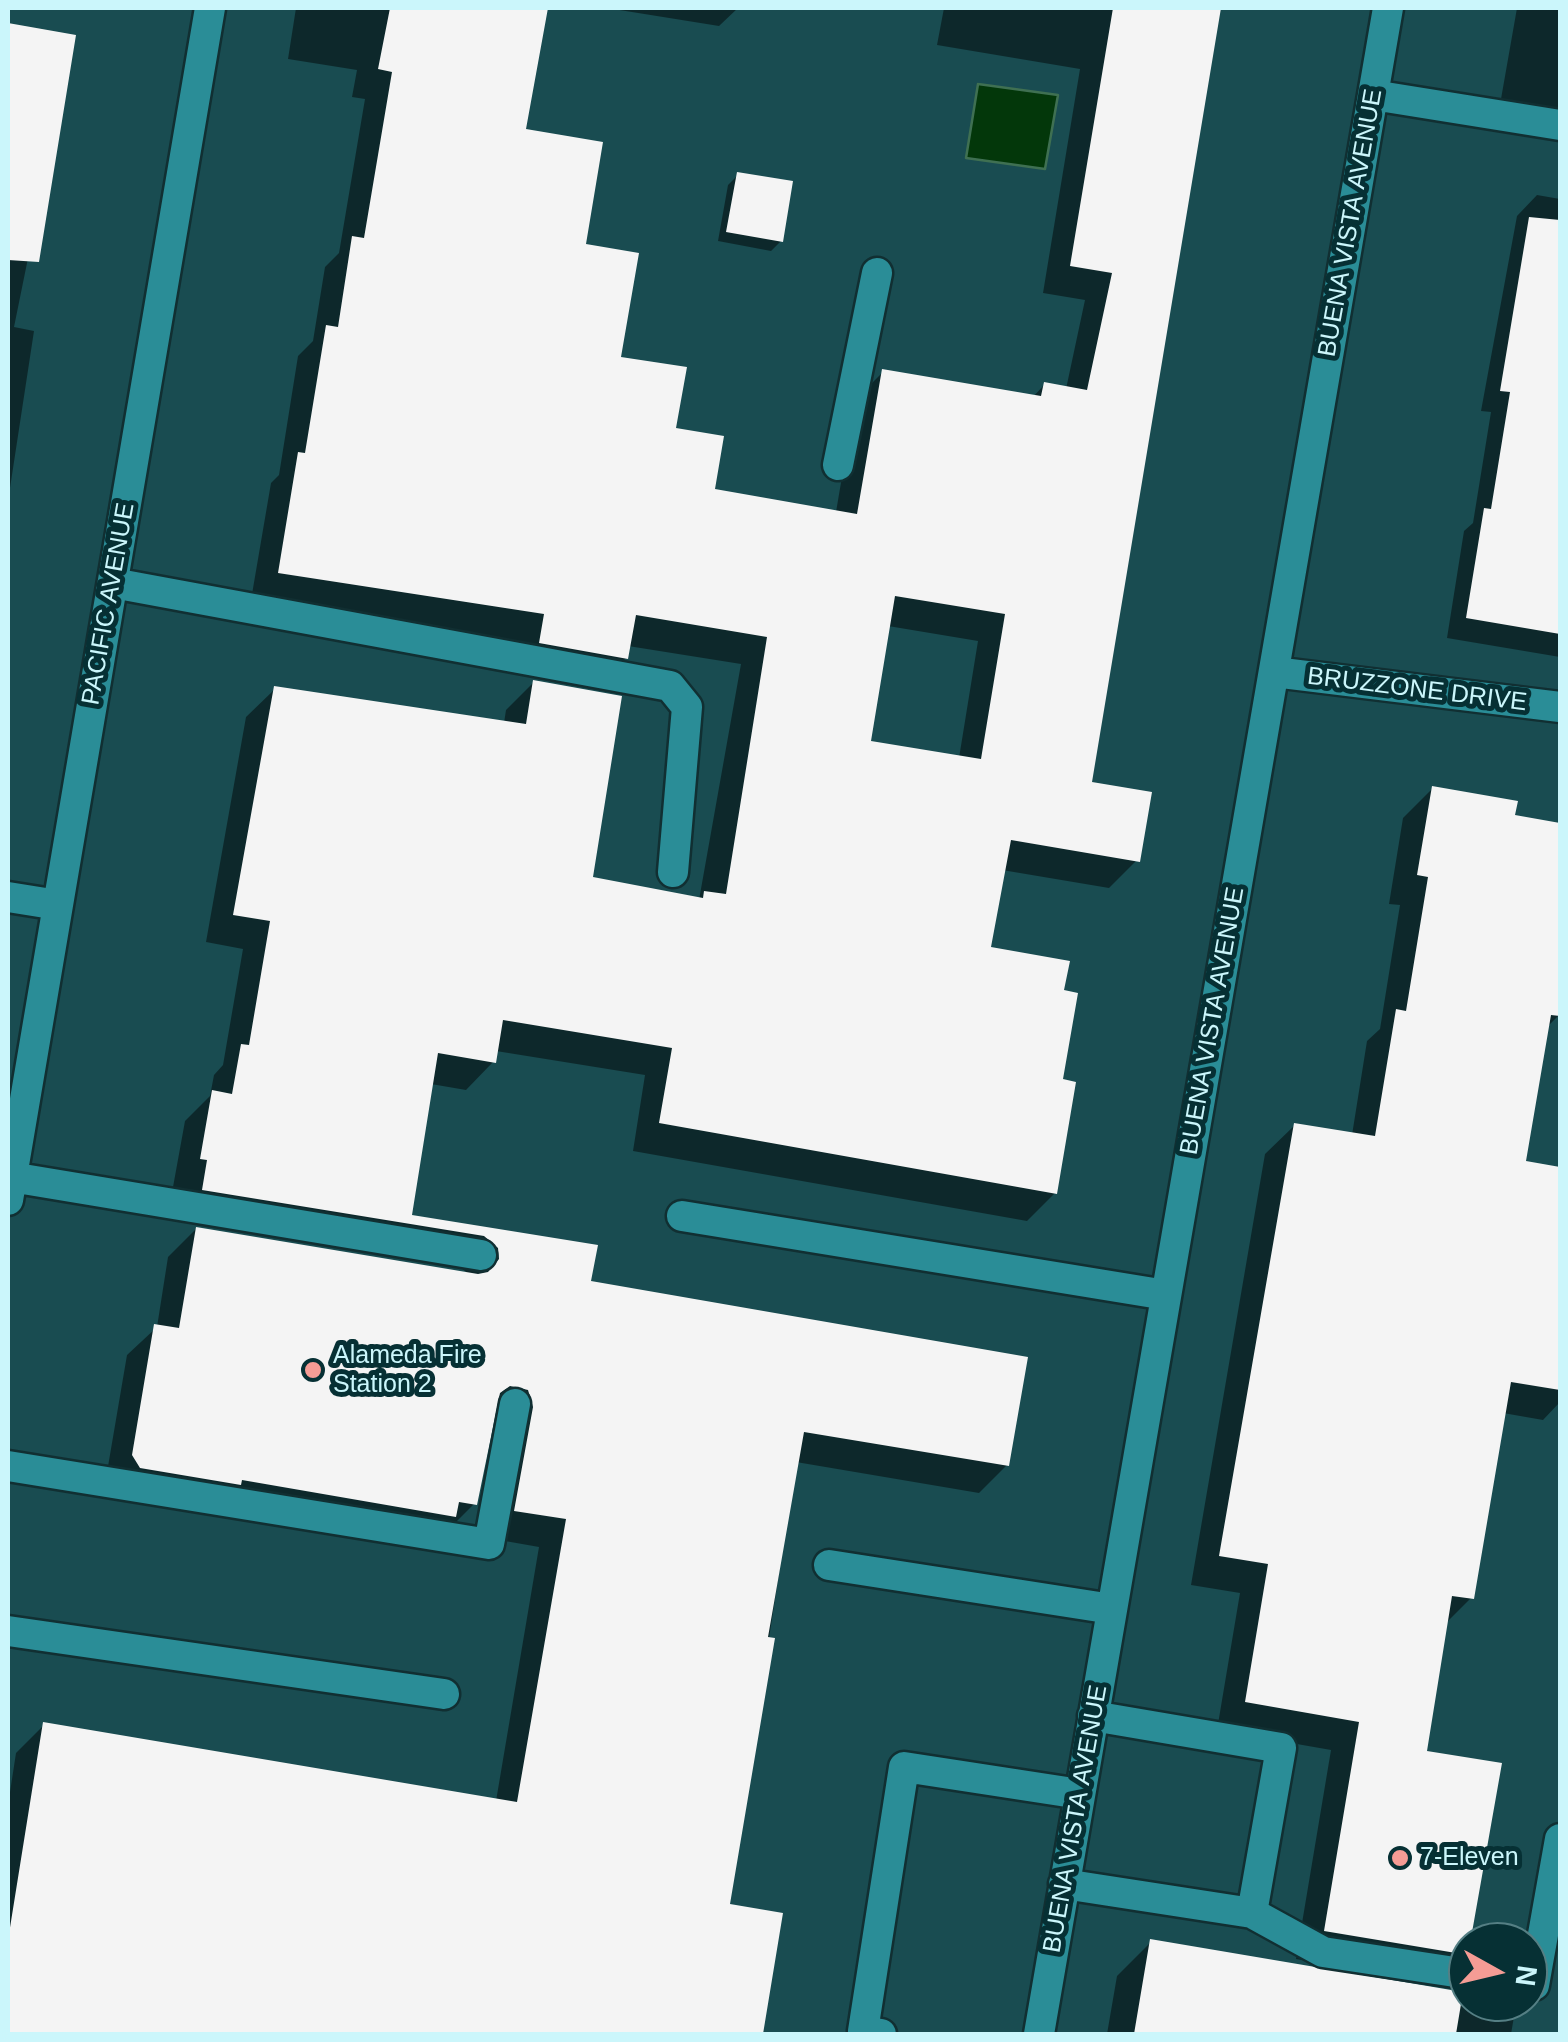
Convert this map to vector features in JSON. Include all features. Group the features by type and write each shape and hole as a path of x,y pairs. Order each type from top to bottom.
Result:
{"street":[{"name":"PACIFIC AVENUE","path":"10,1189 210,8"},
{"name":"BUENA VISTA AVENUE","path":"1039,2034 1388,8"},
{"path":"1373,94 1560,126"},
{"path":"838,465 876,273"},
{"path":"113,583 670,686 687,707 673,872"},
{"name":"BRUZZONE DRIVE","path":"1274,672 1560,707"},
{"path":"8,897 58,906"},
{"path":"10,1189 481,1256"},
{"path":"682,1216 1166,1295"},
{"path":"8,1466 489,1544 515,1404"},
{"path":"828,1564 1112,1609"},
{"path":"8,1631 444,1694"},
{"path":"1094,1716 1281,1748 1252,1913"},
{"path":"881,2034 863,2031 904,1767 1080,1794"},
{"path":"1545,1922 1560,1839"},
{"path":"1064,1884 1252,1913 1323,1952 1448,1971"}],"shaded area":[{"path":"978,84 1058,95 1045,169 966,158"}],"building":[{"path":"390,8 548,8 526,129 603,142 586,244 639,253 621,357 687,367 676,428 724,436 715,489 857,514 882,369 1041,396 1044,382 1087,390 1112,273 1070,266 1113,8 1221,8 1092,782 1152,792 1140,862 1011,840 991,947 1070,961 1064,990 1078,993 1063,1079 1076,1082 1057,1194 659,1123 672,1048 503,1020 496,1063 438,1053 412,1215 598,1245 591,1281 1028,1357 1009,1466 804,1432 768,1637 775,1638 730,1904 783,1913 763,2034 8,2034 8,1940 43,1722 517,1802 566,1519 514,1511 533,1407 528,1390 510,1386 500,1393 477,1505 459,1502 456,1517 242,1480 241,1485 140,1468 132,1455 154,1324 179,1328 196,1227 478,1274 488,1272 499,1259 498,1248 484,1236 202,1190 207,1160 200,1159 212,1090 232,1094 241,1044 249,1045 270,921 233,915 274,686 526,724 533,680 622,696 593,877 703,898 704,891 726,894 767,637 636,615 628,659 539,643 544,614 278,573 298,452 305,453 326,325 338,327 352,236 364,238 392,72 378,69","holes":["895,596 1005,614 981,759 871,741"]},
{"path":"8,23 76,35 39,262 8,260"},
{"path":"737,172 793,181 783,242 726,232"},
{"path":"1529,217 1560,220 1560,634 1466,618 1484,508 1491,509 1510,392 1500,391"},
{"path":"1432,786 1518,801 1515,815 1560,823 1560,1016 1551,1015 1526,1161 1560,1167 1560,1390 1511,1382 1474,1599 1452,1596 1427,1751 1502,1763 1474,1922 1448,1922 1448,1952 1324,1931 1359,1722 1245,1702 1268,1564 1219,1556 1294,1123 1375,1136 1396,1009 1406,1011 1428,877 1417,875"},
{"path":"1150,1939 1448,1989 1448,2022 1458,2022 1456,2034 1134,2034"}],"place":[{"name":"Alameda Fire Station 2","path":"313,1370"},
{"name":"7-Eleven","path":"1400,1858"}]}
